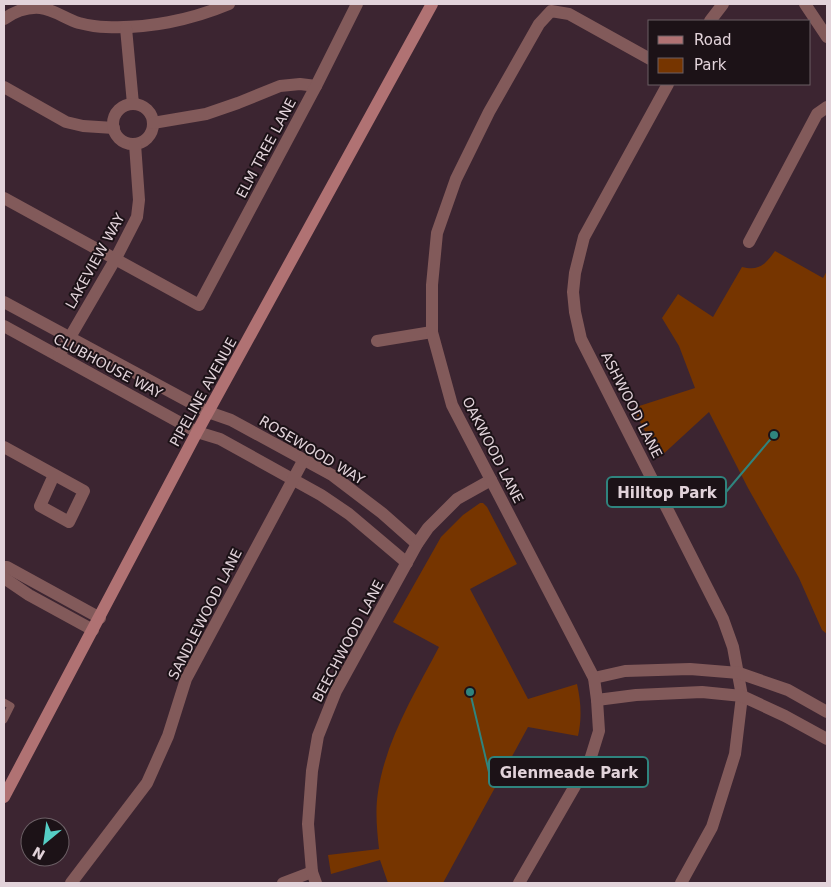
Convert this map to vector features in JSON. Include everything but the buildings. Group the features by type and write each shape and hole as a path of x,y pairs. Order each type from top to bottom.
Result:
{"main road":[{"name":"PIPELINE AVENUE","path":"4,797 197,432 432,4"}],"street":[{"path":"4,19 15,11 40,8 81,23 103,27 126,28 178,20 229,4"},
{"name":"ELM TREE LANE","path":"116,258 199,305 316,86 357,4"},
{"path":"711,20 723,4"},
{"path":"805,4 827,37"},
{"name":"OAKWOOD LANE","path":"519,883 571,789 590,760 599,732 598,700 594,678 452,405 432,332 432,285 437,233 456,179 489,112 539,24 551,11 569,14 648,58"},
{"path":"126,28 133,104"},
{"path":"153,123 206,114 280,86 300,84 316,86"},
{"name":"ASHWOOD LANE","path":"667,85 584,237 575,273 573,292 575,312 582,339 723,619 739,673 742,696 735,754 712,827 681,883"},
{"path":"4,87 66,122 83,126 114,128"},
{"path":"133,104 147,109 153,123 148,137 144,141 135,144 119,138 114,128 115,116 118,112 127,105 133,104"},
{"path":"749,242 817,114 827,107"},
{"name":"LAKEVIEW WAY","path":"59,356 116,258 137,217 139,193 135,144"},
{"path":"4,198 116,258"},
{"name":"CLUBHOUSE WAY","path":"4,302 208,412"},
{"name":"CLUBHOUSE WAY","path":"4,326 197,432"},
{"path":"377,341 432,332"},
{"name":"ROSEWOOD WAY","path":"208,412 231,420 332,476 360,495 417,544"},
{"path":"197,432 220,439 293,478 349,514 407,563"},
{"path":"4,447 54,475"},
{"name":"SANDLEWOOD LANE","path":"72,883 147,783 168,736 186,679 304,459"},
{"name":"BEECHWOOD LANE","path":"314,878 308,824 312,771 318,736 336,691 417,544 428,528 456,499 491,480"},
{"path":"4,567 100,618"},
{"path":"4,578 17,588 93,630"},
{"path":"52,608 58,595"},
{"path":"594,678 625,671 690,669 739,673 788,690 827,712"},
{"path":"598,700 636,695 702,692 742,696 785,716 827,740"},
{"path":"283,883 314,878"}],"lane":[{"path":"4,702 11,706 4,720"}],"green space":[{"path":"775,251 823,278 827,271 827,634 822,630 799,578 748,488 709,412 659,458 633,408 695,388 679,346 662,318 678,294 713,317 742,267 753,268 761,266"},
{"path":"480,503 487,507 517,564 470,589 528,699 577,684 580,710 578,736 528,727 443,883 388,883 380,860 331,874 328,855 379,849 377,799 382,772 402,717 439,647 393,622 441,537 463,515"}],"place":[{"name":"Hilltop Park","path":"774,435"},
{"name":"Glenmeade Park","path":"470,692"}]}
